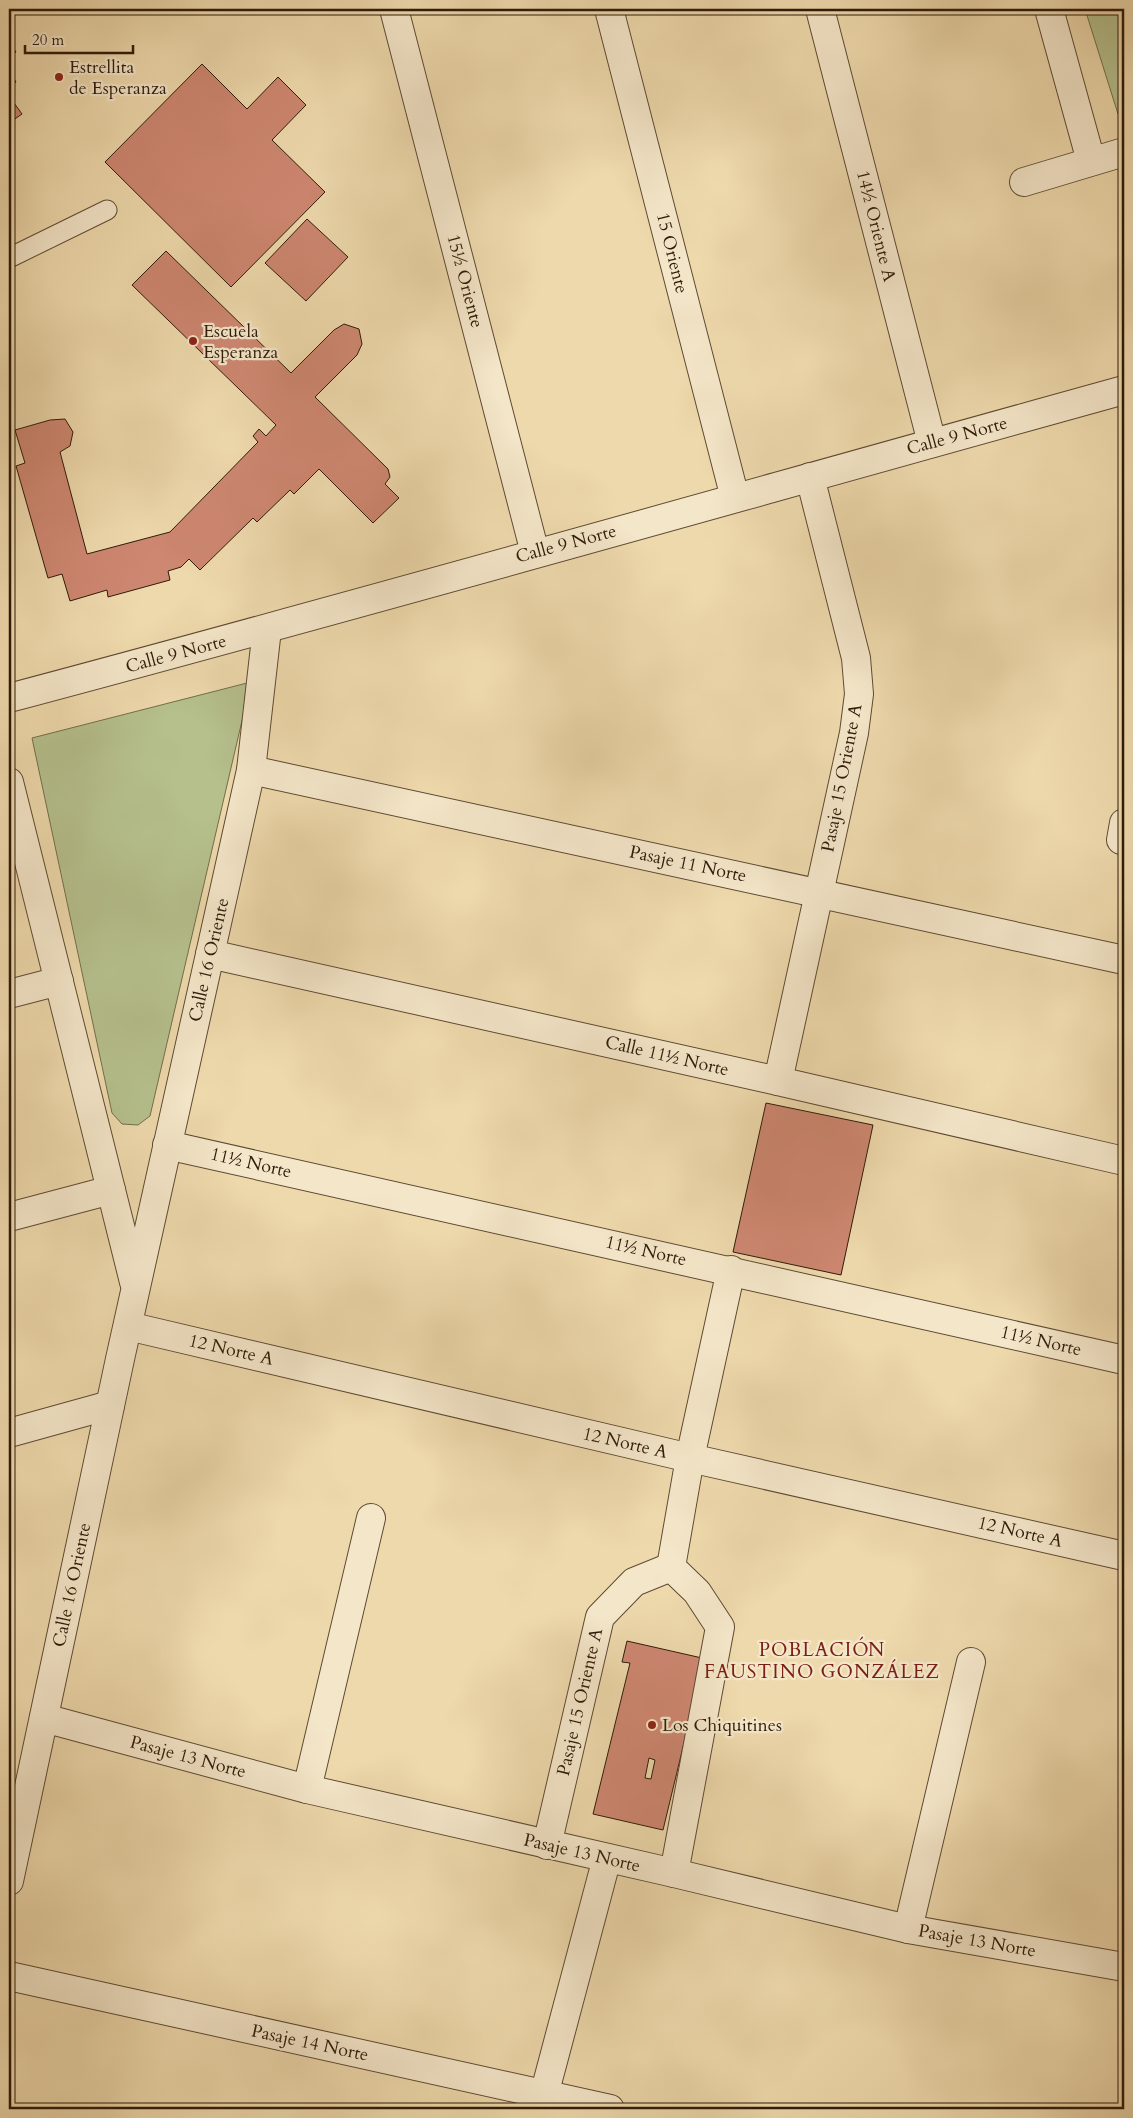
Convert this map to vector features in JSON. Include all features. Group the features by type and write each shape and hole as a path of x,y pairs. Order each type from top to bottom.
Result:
{"street":[{"name":"15½ Oriente","path":"394,9 535,553"},
{"name":"15 Oriente","path":"609,9 735,498"},
{"name":"14½ Oriente A","path":"820,9 932,443"},
{"path":"1050,9 1092,161"},
{"path":"1024,182 1124,152"},
{"name":"Calle 9 Norte","path":"9,698 267,629 1124,390"},
{"name":"Pasaje 15 Oriente A","path":"778,1081 854,733 860,694 856,658 810,477"},
{"name":"Calle 16 Oriente","path":"10,1870 135,1289 251,770 267,629"},
{"name":"Pasaje 11 Norte","path":"251,770 819,892 1124,960"},
{"name":"Calle 16 Oriente","path":"9,782 135,1289"},
{"name":"Calle 11½ Norte","path":"210,954 778,1081 1124,1161"},
{"path":"9,994 59,981"},
{"name":"11½ Norte","path":"167,1145 731,1270 1124,1360"},
{"path":"9,1217 111,1190"},
{"path":"674,1873 720,1627 697,1592 671,1567 690,1458 731,1270"},
{"name":"12 Norte A","path":"128,1326 690,1458 1124,1556"},
{"path":"9,1433 110,1405"},
{"path":"307,1789 371,1518"},
{"name":"Pasaje 15 Oriente A","path":"547,1845 600,1617 634,1582 671,1567"},
{"path":"908,1929 971,1662"},
{"name":"Pasaje 13 Norte","path":"44,1718 307,1789 908,1929 1124,1967"},
{"path":"544,2095 607,1858"},
{"name":"Pasaje 14 Norte","path":"9,1976 511,2099 544,2095 610,2109"}],"lane":[{"path":"9,258 107,210"}],"green space":[{"path":"1085,9 1124,9 1124,112 1118,114"},
{"path":"251,682 150,1116 138,1125 122,1124 112,1113 32,738"}],"building":[{"path":"9,42 16,52 9,57"},
{"path":"202,64 247,109 278,77 306,105 272,140 325,192 231,287 105,162"},
{"path":"9,71 16,82 9,87"},
{"path":"9,96 22,114 9,123"},
{"path":"307,219 348,257 306,301 265,263"},
{"path":"166,251 291,373 334,330 344,324 359,329 362,344 357,355 315,397 388,469 390,477 385,484 399,498 373,523 319,469 294,494 290,490 257,522 253,518 200,570 189,559 181,567 168,571 170,580 108,597 107,590 70,601 62,574 48,578 16,466 25,463 15,430 50,420 65,419 73,432 70,446 60,452 87,554 170,532 258,442 253,436 259,429 266,436 276,425 132,285"},
{"path":"766,1103 873,1125 841,1275 733,1252"},
{"name":"Los Chiquitines","path":"627,1641 702,1658 697,1689 663,1830 593,1814 630,1663 622,1662","holes":["649,1758 655,1760 651,1779 645,1778"]}],"place":[{"name":"Estrellita de Esperanza","path":"59,77"},
{"name":"Escuela Esperanza","path":"193,341"},
{"name":"Los Chiquitines","path":"652,1725"}],"district":[{"name":"POBLACIÓN FAUSTINO GONZÁLEZ","path":"822,1661"}]}
